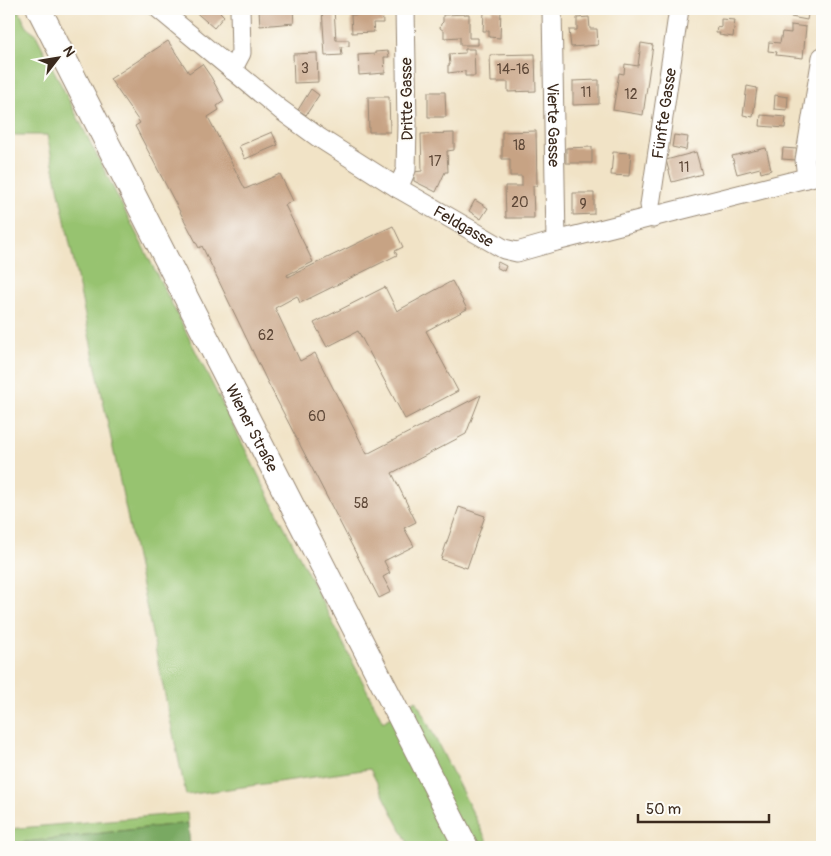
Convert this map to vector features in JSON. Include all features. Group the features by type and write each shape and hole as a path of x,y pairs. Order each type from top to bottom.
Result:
{"street":[{"name":"Wiener Straße","path":"39,9 466,847"},
{"name":"Feldgasse","path":"159,9 232,70 318,137 398,188 504,249 517,252 815,176"},
{"path":"232,70 241,53 240,9"},
{"name":"Dritte Gasse","path":"398,188 406,170 405,9"},
{"name":"Vierte Gasse","path":"552,9 556,241"},
{"name":"Fünfte Gasse","path":"653,218 650,205 679,9"},
{"path":"815,176 805,160 822,57"}],"green space":[{"path":"9,9 18,9 27,27 35,33 383,722 416,700 490,847 410,847 370,769 186,795 47,135 9,135"},
{"path":"187,813 188,823 9,844 9,829"},
{"path":"188,823 190,847 9,847 9,844"}],"building":[{"path":"192,9 223,9 220,12 224,16 214,28"},
{"path":"259,9 293,9 294,23 260,26"},
{"path":"322,9 334,9 336,40 349,40 349,46 341,47 342,55 325,56"},
{"path":"367,9 382,9 383,23 373,23 374,32 352,33 351,15 368,14"},
{"path":"492,9 501,10 500,38 489,37 489,31 483,31 484,12 492,12"},
{"path":"569,9 601,9 601,12 569,11"},
{"path":"793,9 809,9 807,20 791,17"},
{"path":"469,14 469,38 478,38 478,45 460,45 460,37 444,38 444,31 440,28 443,22 443,15"},
{"path":"589,17 590,29 597,29 598,45 571,47 569,30 577,30 577,18"},
{"path":"721,19 735,20 733,37 716,33 717,27 721,28"},
{"path":"791,25 806,27 803,58 776,55 777,52 768,51 769,42 780,43 782,32 791,33"},
{"path":"168,41 189,73 202,64 224,101 217,106 219,110 208,117 245,189 280,174 293,201 285,205 313,262 287,275 288,277 393,226 403,247 395,251 397,255 300,303 297,296 275,308 300,361 315,353 367,454 481,395 466,434 392,473 416,522 404,528 414,546 384,561 390,573 383,577 391,592 379,598 266,379 202,246 199,248 135,126 140,123 110,79"},
{"path":"641,43 653,45 643,115 613,110 619,73 624,74 625,64 638,66"},
{"path":"465,49 474,49 475,76 465,76 465,71 448,73 448,65 450,65 449,54 465,53"},
{"path":"388,51 389,57 384,57 385,73 359,75 358,55"},
{"path":"317,53 318,82 294,83 293,54"},
{"path":"535,54 536,91 508,92 508,82 491,82 490,55"},
{"path":"599,80 599,104 573,105 573,81"},
{"path":"747,86 757,88 753,117 743,115"},
{"path":"311,89 319,95 306,115 298,110"},
{"path":"428,92 445,92 446,117 428,117"},
{"path":"775,95 788,97 787,110 774,109"},
{"path":"368,97 389,97 390,132 369,132"},
{"path":"761,115 786,117 785,128 760,126"},
{"path":"536,131 537,186 533,186 534,218 506,218 505,186 522,186 522,176 510,176 510,159 502,159 502,132"},
{"path":"272,132 278,145 245,159 239,146"},
{"path":"454,133 454,150 447,151 448,172 445,172 436,192 414,181 414,172 422,171 421,134"},
{"path":"674,135 688,137 686,150 672,147"},
{"path":"592,147 592,163 566,163 566,148"},
{"path":"766,148 771,170 761,173 760,168 737,174 732,156"},
{"path":"783,148 797,149 796,160 782,159"},
{"path":"613,152 631,153 629,176 611,175"},
{"path":"696,152 702,174 672,182 666,160"},
{"path":"573,193 594,193 594,214 573,215"},
{"path":"475,200 488,208 481,219 469,211"},
{"path":"498,262 506,266 504,271 496,267"},
{"path":"452,281 467,309 426,331 458,391 405,419 358,331 327,347 314,323 385,287 397,311"},
{"path":"459,507 485,516 467,568 441,559"}]}
